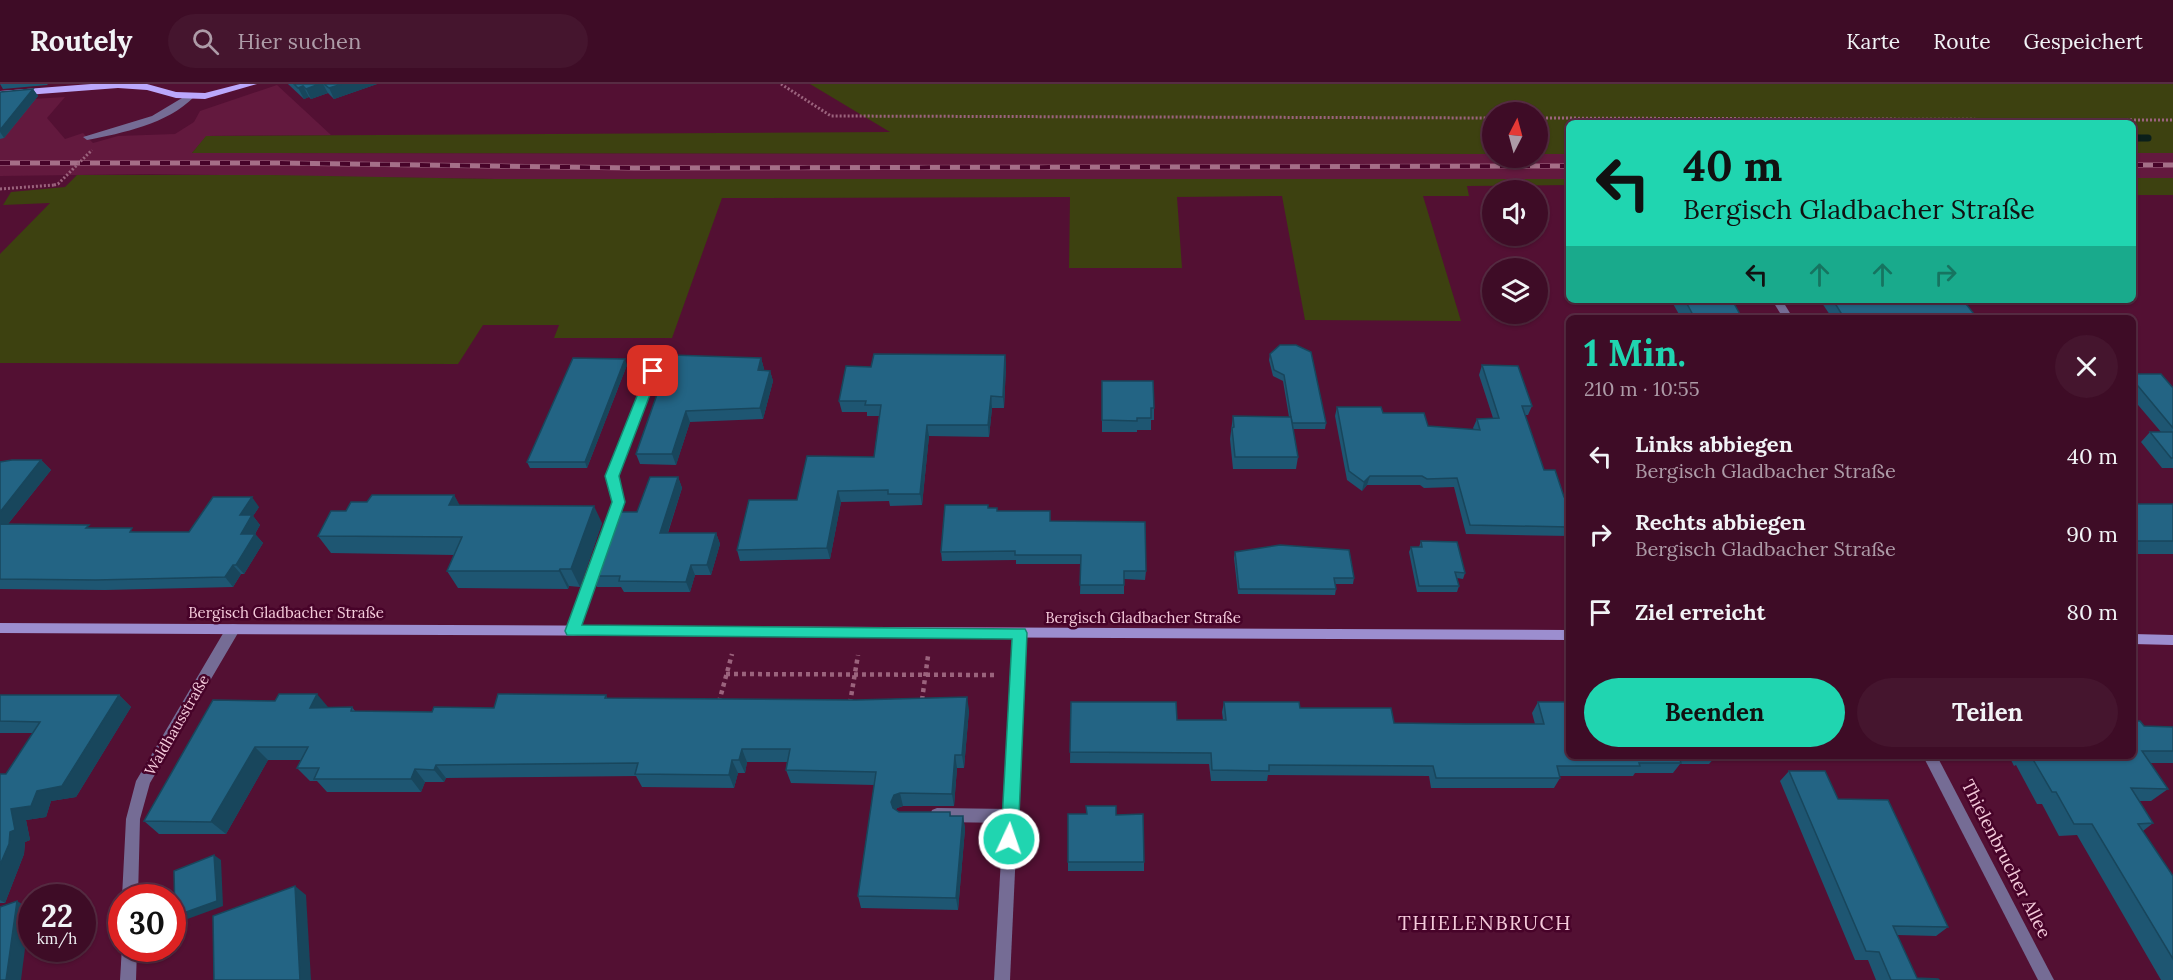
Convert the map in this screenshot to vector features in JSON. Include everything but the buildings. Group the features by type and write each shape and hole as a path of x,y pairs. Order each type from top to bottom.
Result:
{"main road":[{"path":"0,94 118,85 147,87 190,97 220,94 252,84"},
{"name":"Bergisch Gladbacher Straße","path":"0,628 1566,635"},
{"path":"2136,639 2173,640"}],"street":[{"path":"87,137 108,133 160,115 190,97"},
{"path":"573,631 618,502 612,476 653,371"},
{"name":"Waldhausstraße","path":"130,884 133,819 143,781 233,629"},
{"path":"1002,980 1020,633"},
{"name":"Thielenbrucher Allee","path":"1932,759 2046,980"},
{"path":"927,815 1010,816"},
{"path":"128,980 129,962"}],"path":[{"path":"781,84 831,116 1482,118"},
{"path":"1548,118 2173,120"},
{"path":"0,189 58,184 92,150"},
{"path":"718,707 732,654"},
{"path":"849,708 858,655"},
{"path":"921,708 928,656"},
{"path":"726,674 1017,675"}],"shaded area":[{"path":"277,85 331,135 207,136 192,153 1482,154 1482,168 1548,168 1548,154 1566,154 1566,179 494,179 147,174 0,176 0,101 65,97 47,118 65,139 83,133 93,143 118,136 175,134 194,122 200,111"},
{"path":"2136,153 2173,153 2173,178 2136,178"}],"green space":[{"path":"810,84 2173,84 2173,153 2136,153 2136,120 1566,120 1566,154 1548,154 1548,102 1482,102 1482,154 192,153 206,136 890,132"},
{"path":"77,175 271,175 494,179 1566,179 1566,185 1548,185 1548,180 1482,180 1482,186 1467,186 1469,196 1423,196 1461,321 1305,320 1282,196 1177,197 1182,268 1069,268 1070,197 722,198 672,338 554,338 559,325 483,325 458,364 0,363 0,254 50,203 3,205 11,192 65,187"},
{"path":"2136,178 2173,178 2173,195 2136,195"}],"waterway":[{"path":"2136,138 2148,138"}],"railway":[{"path":"0,163 278,163 634,168 1566,166"},
{"path":"2136,165 2173,165"}],"district":[{"name":"THIELENBRUCH","path":"1485,923"}],"route":[{"path":"653,371 612,476 618,502 573,631 1020,633 1009,839"}]}
